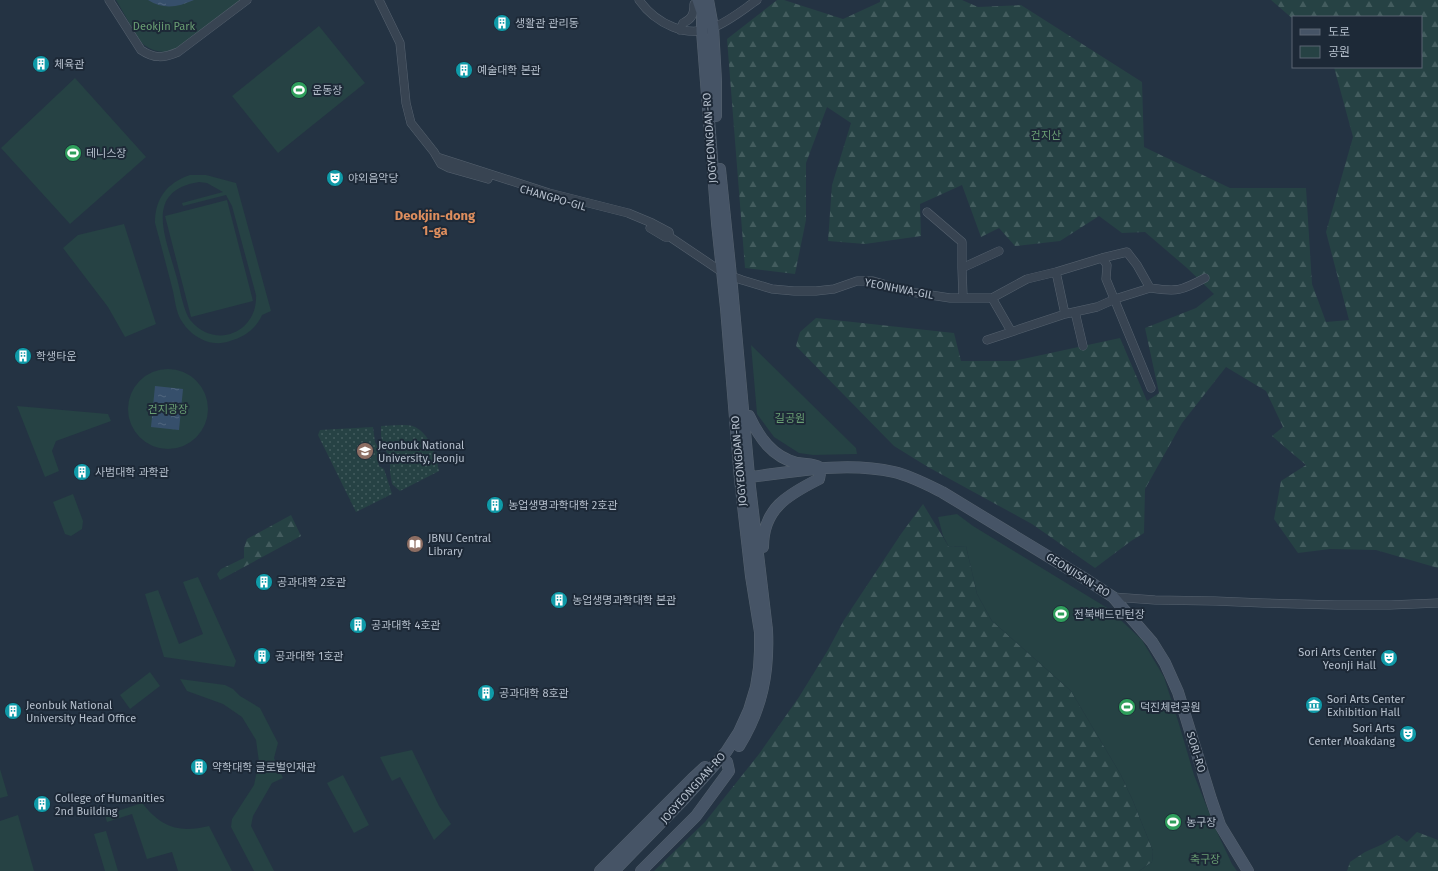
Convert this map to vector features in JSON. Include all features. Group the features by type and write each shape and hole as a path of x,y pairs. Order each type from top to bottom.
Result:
{"street":[{"path":"109,0 141,50 157,57 167,57 178,52 247,0"},
{"name":"CHANGPO-GIL","path":"379,0 400,43 406,103 411,123 441,164 449,168 624,218 649,227 665,237 670,237 727,274"},
{"path":"639,0 661,22 680,30 694,32 724,23 757,0"},
{"path":"680,30 683,23 690,20 694,12 694,4 702,1"},
{"name":"JOGYEONGDAN-RO","path":"624,871 687,807 747,732 756,712 764,685 768,663 761,574 745,478 743,417 727,274 716,223 707,29 702,12 702,1"},
{"path":"927,212 962,242 963,297"},
{"path":"962,268 999,251"},
{"path":"1012,331 992,298 1027,279 1127,252 1137,265 1150,288"},
{"path":"1102,258 1107,265 1106,279 1116,299 1151,388"},
{"path":"1056,272 1065,314"},
{"name":"JOGYEONGDAN-RO","path":"614,871 725,759 749,710 756,687 760,651 760,632 751,576 745,478 727,274"},
{"name":"YEONHWA-GIL","path":"727,274 772,289 816,291 834,289 857,281 873,281 911,292 950,298 992,298"},
{"path":"987,340 1065,314 1097,307 1150,288 1170,291 1185,289 1205,278"},
{"path":"1075,312 1083,346"},
{"path":"743,417 749,416 756,432 764,443 782,457 797,463 812,464 821,468 819,479 787,497 779,503 772,513 763,535 761,574"},
{"name":"GEONJISAN-RO","path":"745,478 821,468 880,469 895,472 922,482 973,510 1113,597 1155,600 1215,600 1337,605 1438,603"},
{"name":"SORI-RO","path":"1113,597 1152,642 1165,663 1178,692 1220,825 1248,871"},
{"path":"600,871 692,779 719,755 725,759 729,771 696,816 641,871"}],"green space":[{"name":"Deokjin Park","path":"116,0 244,0 179,49 170,52 161,52 148,48 141,42"},
{"name":"건지산","path":"777,0 784,0 843,19 880,2 880,0 962,0 978,7 1021,5 1142,82 1144,147 1230,188 1306,188 1312,284 1326,322 1349,320 1326,232 1353,137 1334,68 1422,68 1422,16 1292,16 1292,18 1271,0 1438,0 1438,568 1376,550 1330,549 1298,553 1274,519 1281,481 1306,465 1272,436 1283,427 1266,391 1226,367 1182,423 1145,489 1144,533 1095,568 1032,524 928,467 894,446 796,346 800,332 816,318 954,333 961,361 1014,361 1120,338 1147,401 1159,393 1145,328 1196,308 1214,294 1187,268 1145,232 1122,233 1099,216 1060,241 1015,246 999,228 981,237 962,185 920,204 921,236 865,244 828,241 832,185 851,123 827,107 806,163 806,220 795,274 745,268 727,39"},
{"name":"운동장","path":"319,26 365,83 278,153 232,96"},
{"name":"테니스장","path":"75,78 146,157 70,224 1,148"},
{"path":"190,175 206,175 236,183 271,311 262,315 249,332 223,343 202,340 185,326 179,317 155,223 157,206 160,199 169,187 182,178","holes":["199,182 207,183 223,192 182,203 183,206 226,195 232,206 256,295 255,308 250,319 243,327 234,333 223,335 212,334 201,330 188,317 164,232 164,206 170,195 182,187"]},
{"path":"227,200 253,301 191,317 165,216"},
{"path":"124,224 156,324 125,337 108,307 63,248 78,235"},
{"name":"길공원","path":"751,345 856,448 857,454 813,455 799,453 774,437 757,414"},
{"name":"건지광장","path":"160,369 176,369 197,380 208,401 208,417 197,438 176,449 160,449 146,443 139,438 134,431 128,417 128,401 134,387 139,380 146,375"},
{"path":"17,406 108,414 111,421 56,441 52,451 59,471 45,477"},
{"path":"381,426 413,426 425,435 432,446 439,471 400,491 392,484 390,456 385,450 381,436"},
{"path":"373,427 375,442 383,456 379,457 379,466 384,469 392,494 356,512 318,435 320,430"},
{"path":"73,494 83,521 82,529 71,536 65,534 53,502"},
{"path":"923,504 949,547 966,546 977,594 992,621 1071,691 1121,775 1153,851 1152,862 1139,871 654,871 705,822 759,754 799,697 828,650 844,620 901,534"},
{"name":"덕진체련공원","path":"957,514 973,526 1109,609 1142,640 1164,677 1194,775 1217,832 1232,864 1237,871 1139,871 1152,862 1153,851 1121,775 1071,691 992,621 977,594 966,546 949,547 943,536 938,517"},
{"path":"291,515 301,536 220,580 217,574 221,569 244,558 244,548 247,539"},
{"path":"198,577 236,661 234,667 164,657 145,594 158,590 179,644 203,634 183,582"},
{"path":"150,672 160,686 130,709 120,695"},
{"path":"180,679 225,685 233,689 240,696 260,708 278,743 274,758 283,778 272,783 253,816 251,826 274,871 254,871 231,827 232,819 254,785 259,762 256,740 242,717 223,704 187,691"},
{"path":"412,750 439,806 451,824 434,840 400,777 392,781 380,757"},
{"path":"0,769 8,796 0,798"},
{"path":"343,775 369,825 354,833 327,783"},
{"path":"142,803 157,818 172,826 189,829 209,826 232,871 178,871 172,852 147,859 132,814 107,822 105,815"},
{"path":"18,815 34,871 0,871 0,821"},
{"path":"106,831 118,871 105,871 94,834"},
{"path":"1417,832 1438,840 1438,871 1347,871 1350,862 1365,852 1383,844 1397,835 1407,842"}],"water":[{"path":"148,0 194,0 177,6 165,6"},
{"path":"155,386 183,389 179,430 151,427"}],"place":[{"name":"생활관 관리동","path":"502,23"},
{"name":"체육관","path":"41,64"},
{"name":"예술대학 본관","path":"464,70"},
{"name":"운동장","path":"299,90"},
{"name":"테니스장","path":"73,153"},
{"name":"야외음악당","path":"335,178"},
{"name":"학생타운","path":"23,356"},
{"name":"Jeonbuk National University, Jeonju","path":"365,451"},
{"name":"사범대학 과학관","path":"82,472"},
{"name":"농업생명과학대학 2호관","path":"495,505"},
{"name":"JBNU Central Library","path":"415,544"},
{"name":"공과대학 2호관","path":"264,582"},
{"name":"농업생명과학대학 본관","path":"559,600"},
{"name":"전북배드민턴장","path":"1061,614"},
{"name":"공과대학 4호관","path":"358,625"},
{"name":"공과대학 1호관","path":"262,656"},
{"name":"Sori Arts Center Yeonji Hall","path":"1389,658"},
{"name":"공과대학 8호관","path":"486,693"},
{"name":"Sori Arts Center Exhibition Hall","path":"1314,705"},
{"name":"덕진체련공원","path":"1127,707"},
{"name":"Jeonbuk National University Head Office","path":"13,711"},
{"name":"Sori Arts Center Moakdang","path":"1408,734"},
{"name":"약학대학 글로벌인재관","path":"199,767"},
{"name":"College of Humanities 2nd Building","path":"42,804"},
{"name":"농구장","path":"1173,822"}],"district":[{"name":"Deokjin-dong 1-ga","path":"435,222"}],"park label":[{"name":"축구장","path":"1205,859"}]}
